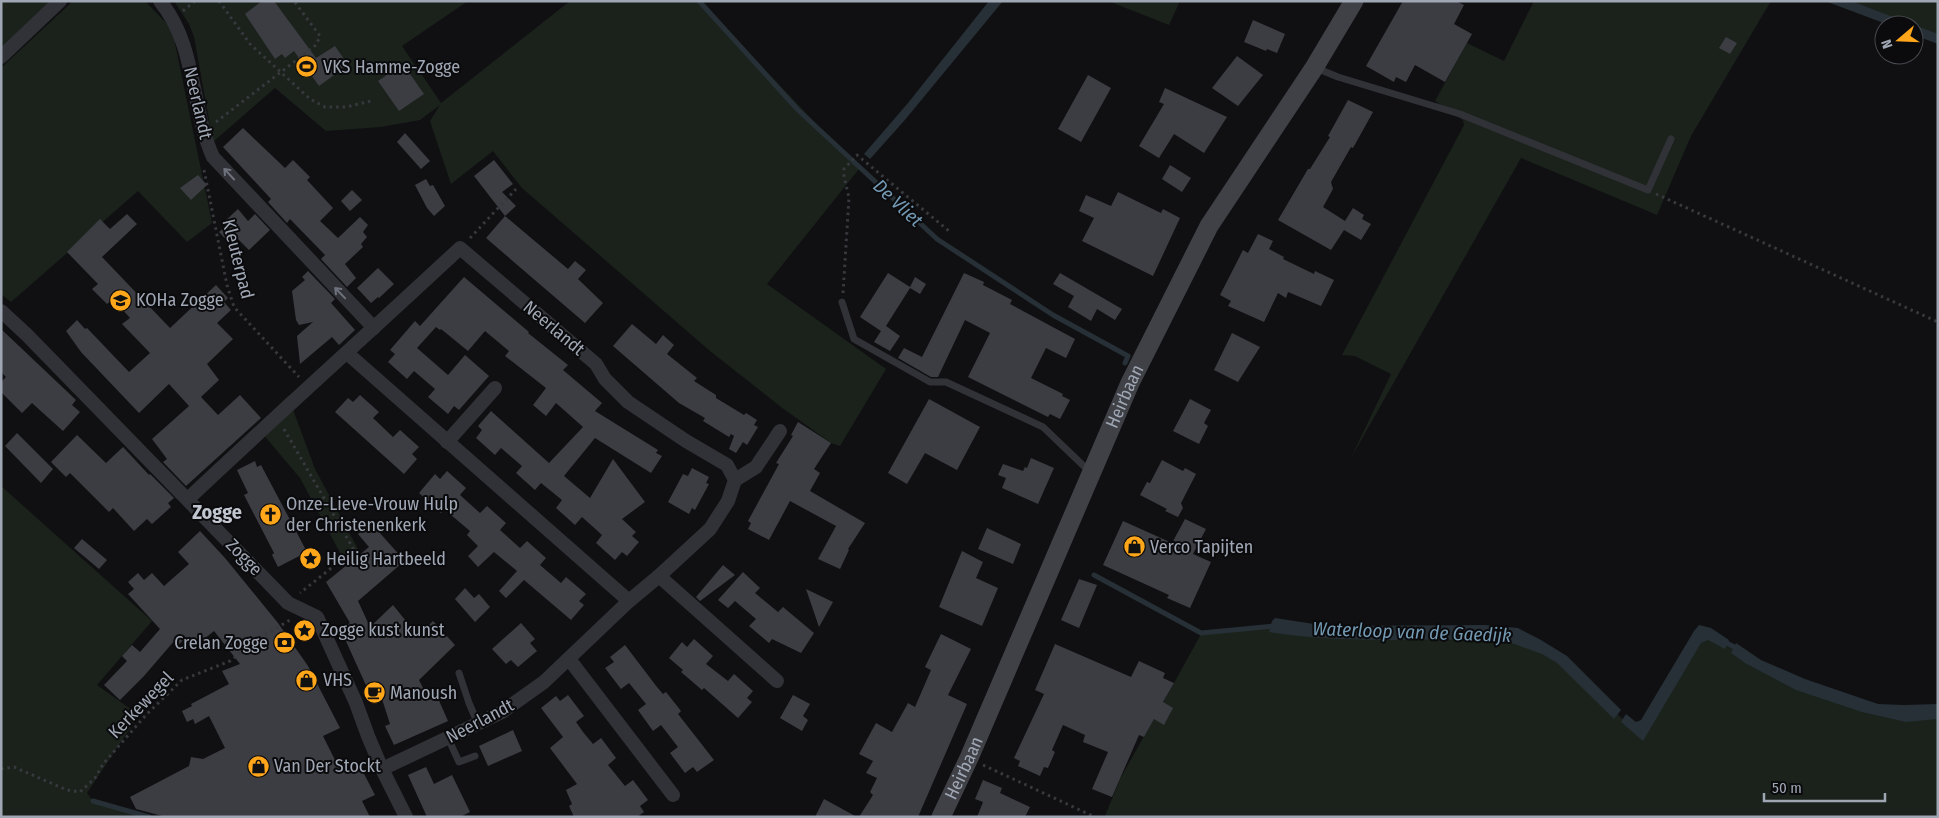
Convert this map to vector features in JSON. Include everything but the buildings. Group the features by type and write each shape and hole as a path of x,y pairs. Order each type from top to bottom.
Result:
{"main road":[{"name":"Heirbaan","path":"941,817 969,758 1130,383 1208,226 1314,68 1354,1"}],"street":[{"path":"1,57 60,1"},
{"name":"Neerlandt","path":"160,1 178,29 190,64 204,132 213,156 374,328"},
{"path":"188,499 308,386 347,353 460,248"},
{"name":"Neerlandt","path":"382,769 502,712 544,682 629,601 710,529 728,501 735,480 727,465 628,402 605,379 596,364 460,248"},
{"name":"Zogge","path":"1,311 27,335 288,603 317,617 356,703 382,769 406,817"},
{"path":"347,353 629,601"},
{"path":"447,442 495,388"},
{"path":"735,480 756,467 780,431"},
{"path":"659,576 777,681"},
{"path":"569,659 673,795"}],"lane":[{"path":"1314,68 1460,114 1648,190 1671,139"},
{"path":"842,302 854,339 930,382 946,382 1044,427 1091,472"},
{"path":"459,673 478,724"},
{"path":"448,738 459,762 475,756"}],"path":[{"path":"220,1 250,44 310,99 325,107 346,107 371,101"},
{"path":"204,132 316,45 320,36 294,1"},
{"name":"Kleuterpad","path":"209,148 200,151 227,285 234,307 308,386"},
{"path":"842,302 850,198 844,169 857,155 949,230"},
{"path":"460,248 516,189"},
{"path":"1648,190 1938,322"},
{"path":"276,416 354,550 288,603"},
{"name":"Kerkewegel","path":"1,769 14,767 67,790 80,792 95,778 103,764 146,715 182,680 230,661 260,638 306,611"},
{"path":"969,758 1096,817"}],"shaded area":[{"path":"1,1 52,1 1,49"},
{"path":"73,1 145,1 172,29 212,223 187,242 138,191 11,302 1,294 1,68"},
{"path":"174,1 468,1 402,46 441,103 570,1 700,1 859,169 767,284 886,369 840,446 831,443 781,407 710,351 522,188 493,151 451,184 430,121 440,105 420,120 381,127 326,131 275,88 213,142 194,37 189,24"},
{"path":"1108,1 1180,1 1169,25"},
{"path":"1534,1 1771,1 1691,136 1657,215 1521,158 1351,458 1391,374 1355,356 1342,355 1464,125 1463,120 1435,101 1467,43 1504,61"},
{"path":"1844,1 1938,1 1938,36 1924,30 1924,15 1885,15"},
{"path":"288,396 315,469 359,551 345,562 300,478 257,427"},
{"path":"1,486 152,621 97,685 139,715 87,793 93,801 149,817 1,817"},
{"path":"1270,626 1479,633 1539,644 1642,736 1701,632 1812,690 1883,706 1938,705 1938,817 1105,816 1120,779 1201,634 1200,631"}],"water":[{"path":"989,1 1003,1 904,121 870,159 864,154 908,103"},
{"path":"1825,1 1851,1 1888,15 1874,15 1874,19"},
{"path":"1924,29 1938,34 1938,44 1924,39"},
{"path":"1275,618 1327,626 1485,625 1518,628 1567,656 1621,710 1614,719 1557,663 1542,654 1500,639 1371,640 1320,638 1269,632 1272,621"},
{"path":"1699,625 1711,628 1729,640 1725,649 1708,640 1701,643 1643,741 1621,722 1626,714 1636,722 1641,720"},
{"path":"1736,643 1761,660 1805,679 1878,704 1938,704 1938,719 1906,722 1862,712 1796,690 1745,663 1731,653"}],"waterway":[{"name":"De Vliet","path":"699,1 798,110 937,239 1053,315 1128,356 1125,363"},
{"name":"Waterloop van de Gaedijk","path":"1094,575 1201,633 1275,626"},
{"name":"Waterloop van de Gaedijk","path":"1723,641 1740,650"},
{"name":"De Vliet","path":"93,801 149,817"}],"place":[{"name":"VKS Hamme-Zogge","path":"307,67"},
{"name":"KOHa Zogge","path":"120,300"},
{"name":"Onze-Lieve-Vrouw Hulp der Christenenkerk","path":"270,514"},
{"name":"Verco Tapijten","path":"1134,547"},
{"name":"Heilig Hartbeeld","path":"310,559"},
{"name":"Zogge kust kunst","path":"305,630"},
{"name":"Crelan Zogge","path":"284,643"},
{"name":"VHS","path":"307,680"},
{"name":"Manoush","path":"374,693"},
{"name":"Van Der Stockt","path":"258,766"}],"district":[{"name":"Zogge","path":"217,512"}]}
